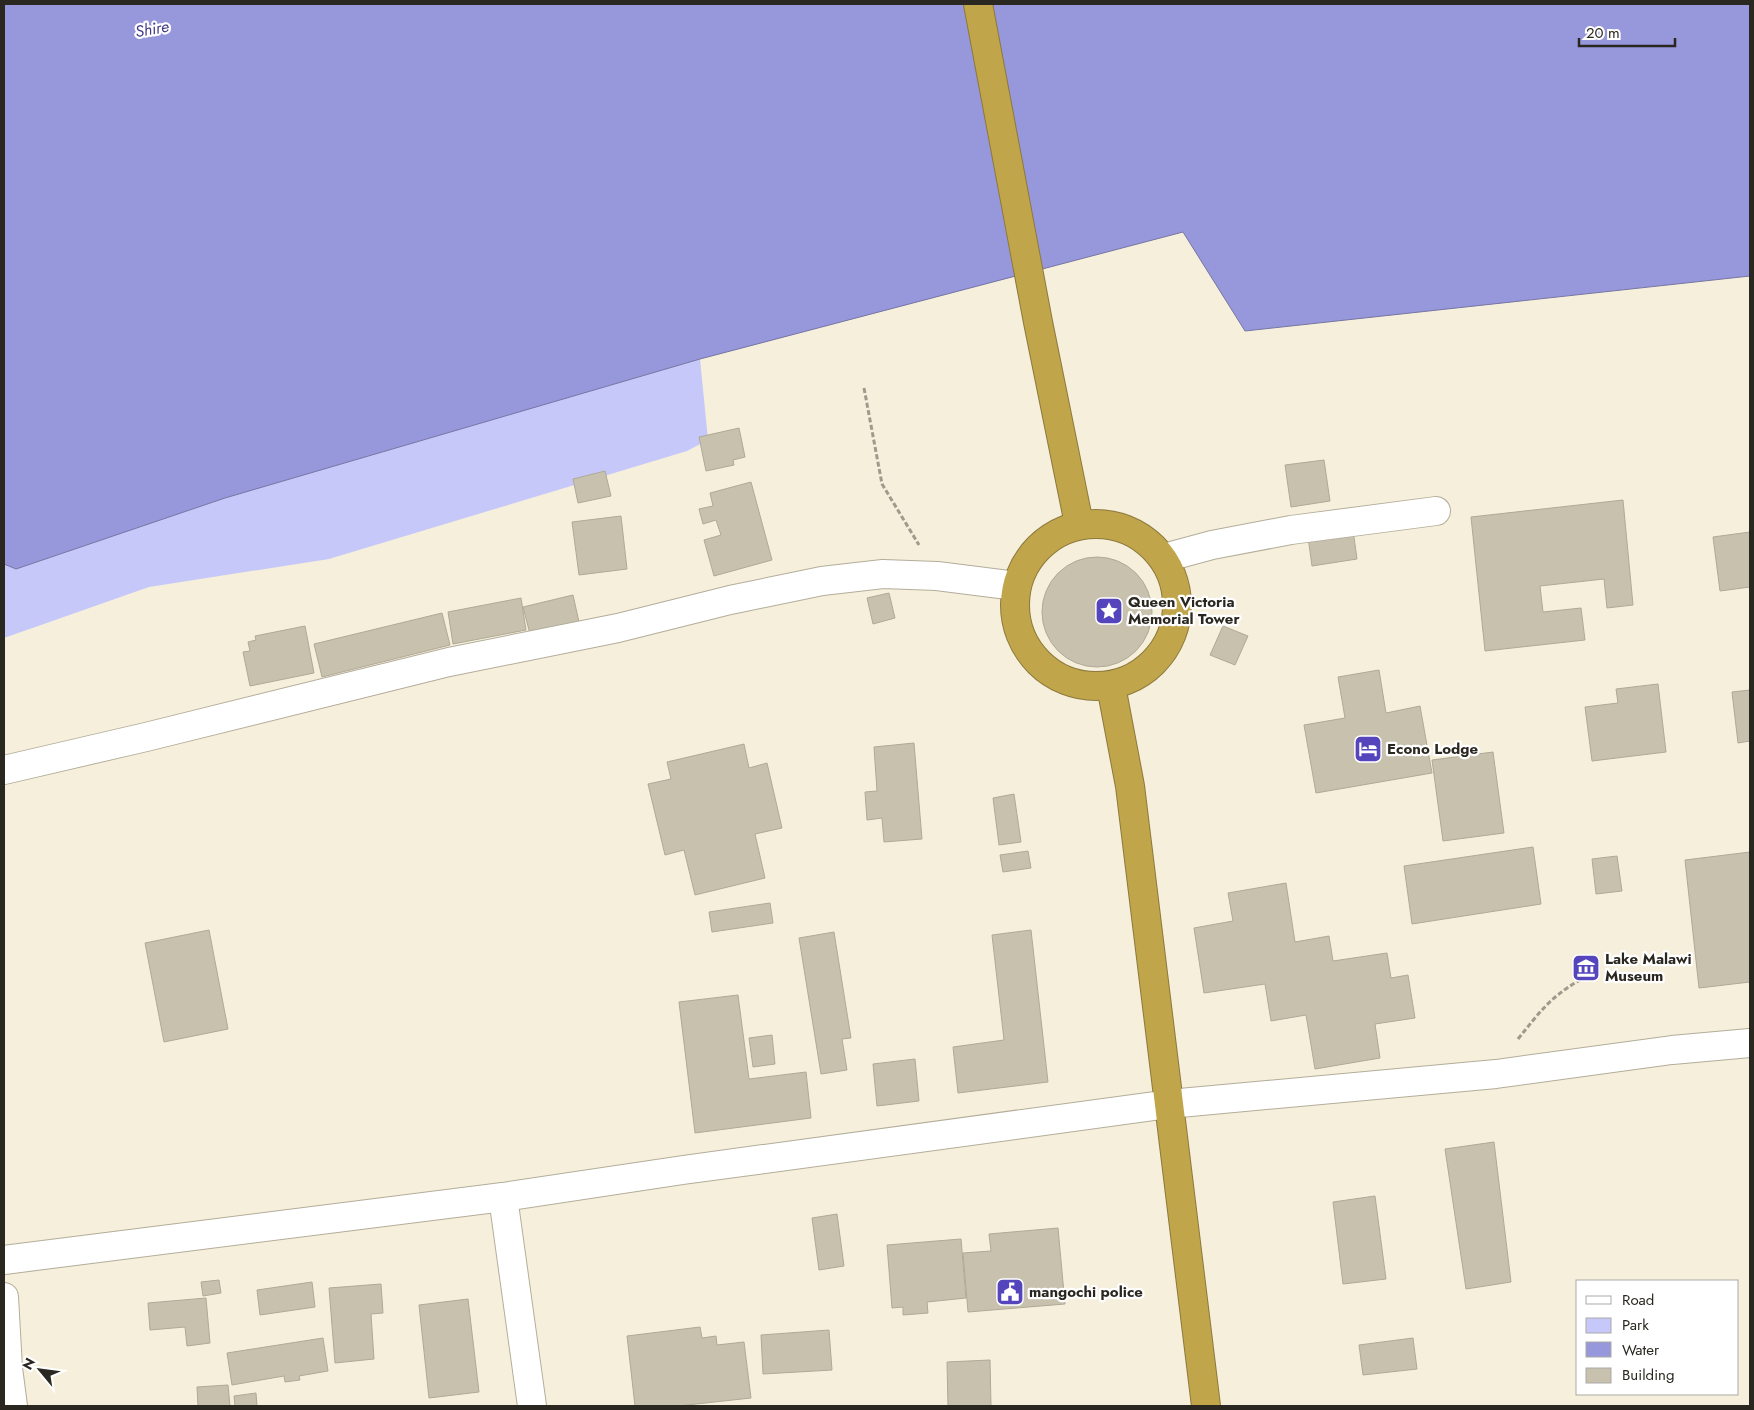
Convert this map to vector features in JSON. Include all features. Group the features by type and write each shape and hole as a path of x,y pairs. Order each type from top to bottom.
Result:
{"highway":[{"path":"978,4 1038,322 1079,524"},
{"path":"1079,524 1111,524 1141,536 1164,558 1176,588 1176,621 1164,651 1141,674 1111,686 1088,687 1066,682 1045,671 1029,654 1018,633 1014,610 1016,586 1028,558 1051,537 1079,524"},
{"path":"1111,686 1130,786 1206,1406"}],"street":[{"path":"1164,558 1212,545 1291,530 1436,511"},
{"path":"4,770 173,731 449,662 618,628 730,600 822,581 883,574 937,576 1016,586"},
{"path":"4,1260 503,1197 683,1170 1169,1104 1496,1074 1672,1050 1750,1043"},
{"path":"503,1197 532,1406"},
{"path":"4,1298 8,1368 13,1406"}],"path":[{"path":"864,388 882,484 937,576"},
{"path":"1496,1074 1511,1048 1544,1006 1563,990 1580,980"}],"green space":[{"path":"700,359 708,440 687,451 329,559 149,587 4,638 4,564 16,569 225,498"}],"water":[{"name":"Shire","path":"4,4 1750,4 1750,276 1245,331 1183,232 700,359 225,498 16,569 4,564"}],"building":[{"path":"739,428 745,457 733,460 734,465 706,471 699,437"},
{"path":"1324,460 1330,501 1291,507 1285,465"},
{"path":"605,471 611,496 578,503 573,479"},
{"path":"751,482 772,560 714,576 704,540 721,535 716,520 703,524 699,509 713,506 710,493"},
{"path":"1623,500 1633,605 1607,608 1604,579 1540,586 1543,612 1581,608 1585,640 1485,651 1471,517"},
{"path":"621,516 627,569 579,575 572,522"},
{"path":"1353,530 1357,559 1312,566 1308,537"},
{"path":"1750,532 1750,587 1720,591 1713,537"},
{"path":"1097,557 1108,558 1118,562 1136,573 1147,591 1151,601 1151,623 1147,633 1136,651 1118,662 1108,666 1097,667 1086,666 1076,662 1058,651 1047,633 1043,623 1042,612 1043,601 1047,591 1058,573 1076,562 1086,558"},
{"path":"889,593 895,618 873,624 867,598"},
{"path":"573,595 579,622 530,634 523,607"},
{"path":"521,598 526,630 453,644 448,612"},
{"path":"442,613 450,645 322,677 314,644"},
{"path":"305,626 314,673 250,686 243,652 250,651 248,642 256,640 255,636"},
{"path":"1223,626 1248,636 1235,665 1210,655"},
{"name":"Econo Lodge","path":"1379,670 1386,713 1420,706 1432,773 1316,793 1304,725 1345,718 1338,677"},
{"path":"1658,684 1666,752 1592,761 1585,707 1618,703 1616,689"},
{"path":"1750,690 1750,741 1738,743 1732,692"},
{"path":"914,743 922,839 884,842 882,818 867,820 865,792 877,791 874,747"},
{"path":"744,744 749,768 767,763 782,828 755,834 765,878 695,895 684,850 665,855 648,784 671,779 667,762"},
{"path":"1493,752 1504,833 1443,841 1432,760"},
{"path":"1014,794 1021,842 999,845 993,798"},
{"path":"1533,847 1541,904 1412,924 1404,866"},
{"path":"1028,851 1031,868 1003,872 1000,855"},
{"path":"1750,852 1750,982 1699,988 1685,860"},
{"path":"1617,856 1622,891 1596,894 1592,859"},
{"path":"1286,883 1295,942 1329,936 1333,961 1387,953 1391,978 1408,975 1415,1018 1375,1024 1380,1058 1315,1069 1306,1015 1271,1021 1265,984 1204,993 1194,928 1233,921 1228,893"},
{"path":"770,903 773,923 712,932 709,912"},
{"path":"209,930 228,1029 164,1042 145,943"},
{"path":"1031,930 1048,1082 958,1093 953,1047 1004,1040 992,935"},
{"path":"834,932 851,1038 842,1039 847,1070 821,1074 799,938"},
{"path":"738,995 749,1079 806,1072 811,1118 695,1133 679,1002"},
{"path":"772,1035 775,1064 753,1067 749,1038"},
{"path":"915,1059 919,1101 877,1106 873,1064"},
{"path":"1494,1142 1511,1282 1466,1289 1445,1149"},
{"path":"1375,1196 1386,1279 1343,1284 1333,1202"},
{"path":"837,1214 844,1266 819,1270 812,1218"},
{"path":"1058,1228 1065,1304 968,1312 963,1253 991,1251 989,1234"},
{"path":"961,1239 966,1298 927,1302 928,1313 903,1315 903,1307 892,1308 887,1245"},
{"path":"219,1280 221,1293 203,1296 201,1282"},
{"path":"312,1282 315,1307 260,1315 257,1290"},
{"path":"381,1284 383,1313 371,1314 374,1359 335,1363 329,1288"},
{"path":"206,1298 210,1343 187,1346 185,1327 150,1330 148,1303"},
{"path":"468,1299 479,1392 429,1398 419,1305"},
{"path":"700,1327 702,1338 716,1336 717,1345 744,1342 751,1398 678,1406 635,1406 627,1336"},
{"path":"829,1330 832,1370 763,1374 761,1335"},
{"path":"323,1338 328,1371 299,1376 300,1380 285,1382 284,1376 232,1385 227,1353"},
{"path":"1413,1338 1417,1369 1363,1375 1359,1345"},
{"path":"990,1360 991,1406 948,1406 947,1362"},
{"path":"228,1385 230,1406 198,1406 197,1387"},
{"path":"256,1393 257,1406 235,1406 234,1396"}],"place":[{"name":"Queen Victoria Memorial Tower","path":"1109,611"},
{"name":"Econo Lodge","path":"1368,749"},
{"name":"Lake Malawi Museum","path":"1586,968"},
{"name":"mangochi police","path":"1010,1292"}]}
